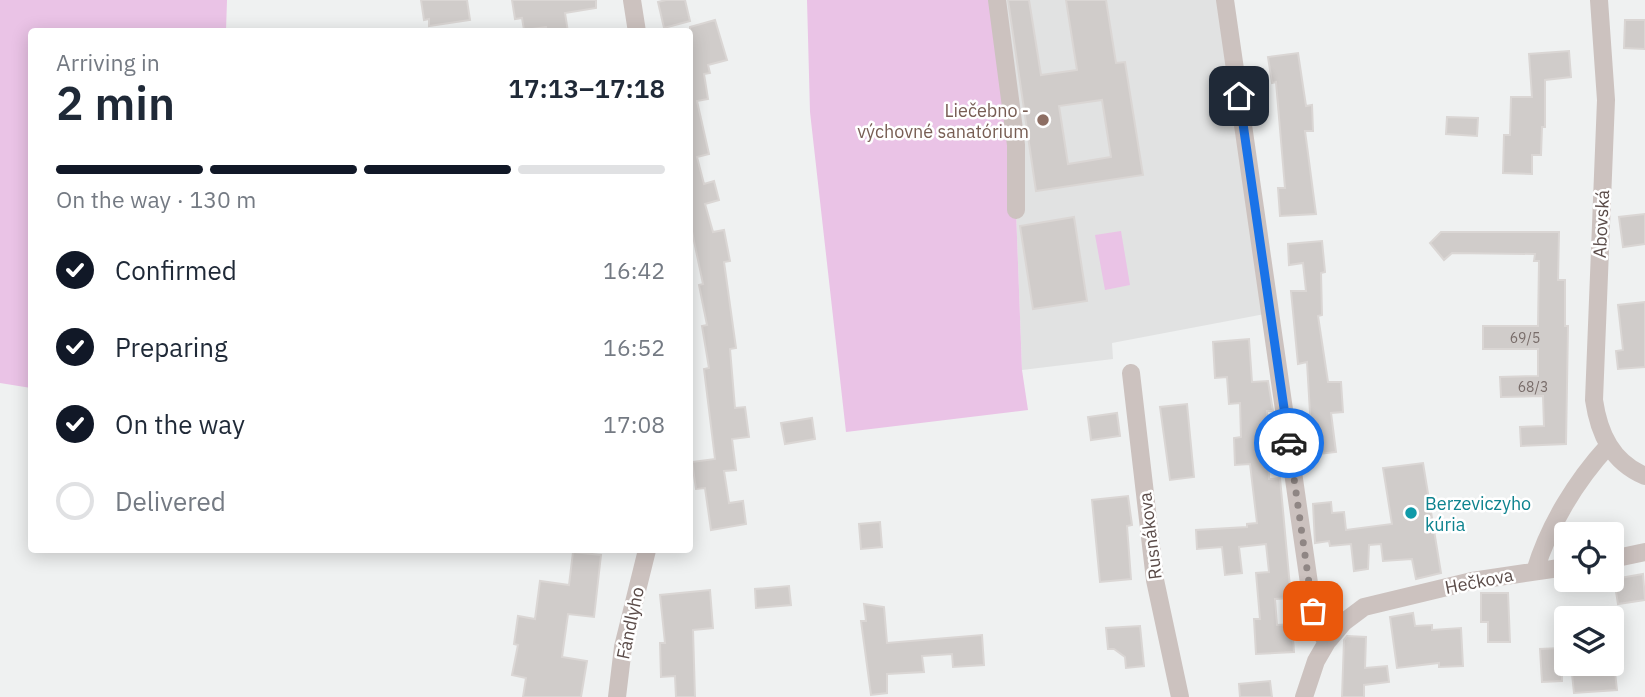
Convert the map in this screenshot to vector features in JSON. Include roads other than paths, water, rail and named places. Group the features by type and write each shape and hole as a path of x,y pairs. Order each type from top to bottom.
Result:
{"street":[{"path":"632,0 636,28"},
{"path":"997,0 1016,145 1016,210"},
{"path":"1225,0 1311,597 1316,626 1327,642"},
{"name":"Abovská","path":"1599,0 1606,100 1593,384 1597,418 1608,446"},
{"name":"Rusnákova","path":"1131,373 1155,580 1180,697"},
{"path":"1608,446 1628,468 1645,476"},
{"name":"Hečkova","path":"1304,697 1316,661 1327,642 1344,622 1364,607 1472,581 1535,571 1541,551 1573,490 1608,446"},
{"path":"1624,556 1645,552"},
{"name":"Fándlyho","path":"617,697 623,647 646,553"},
{"path":"1535,571 1554,569"}],"place":[{"name":"Liečebno - výchovné sanatórium","path":"1043,120"},
{"name":"Berzeviczyho kúria","path":"1411,513"}]}
